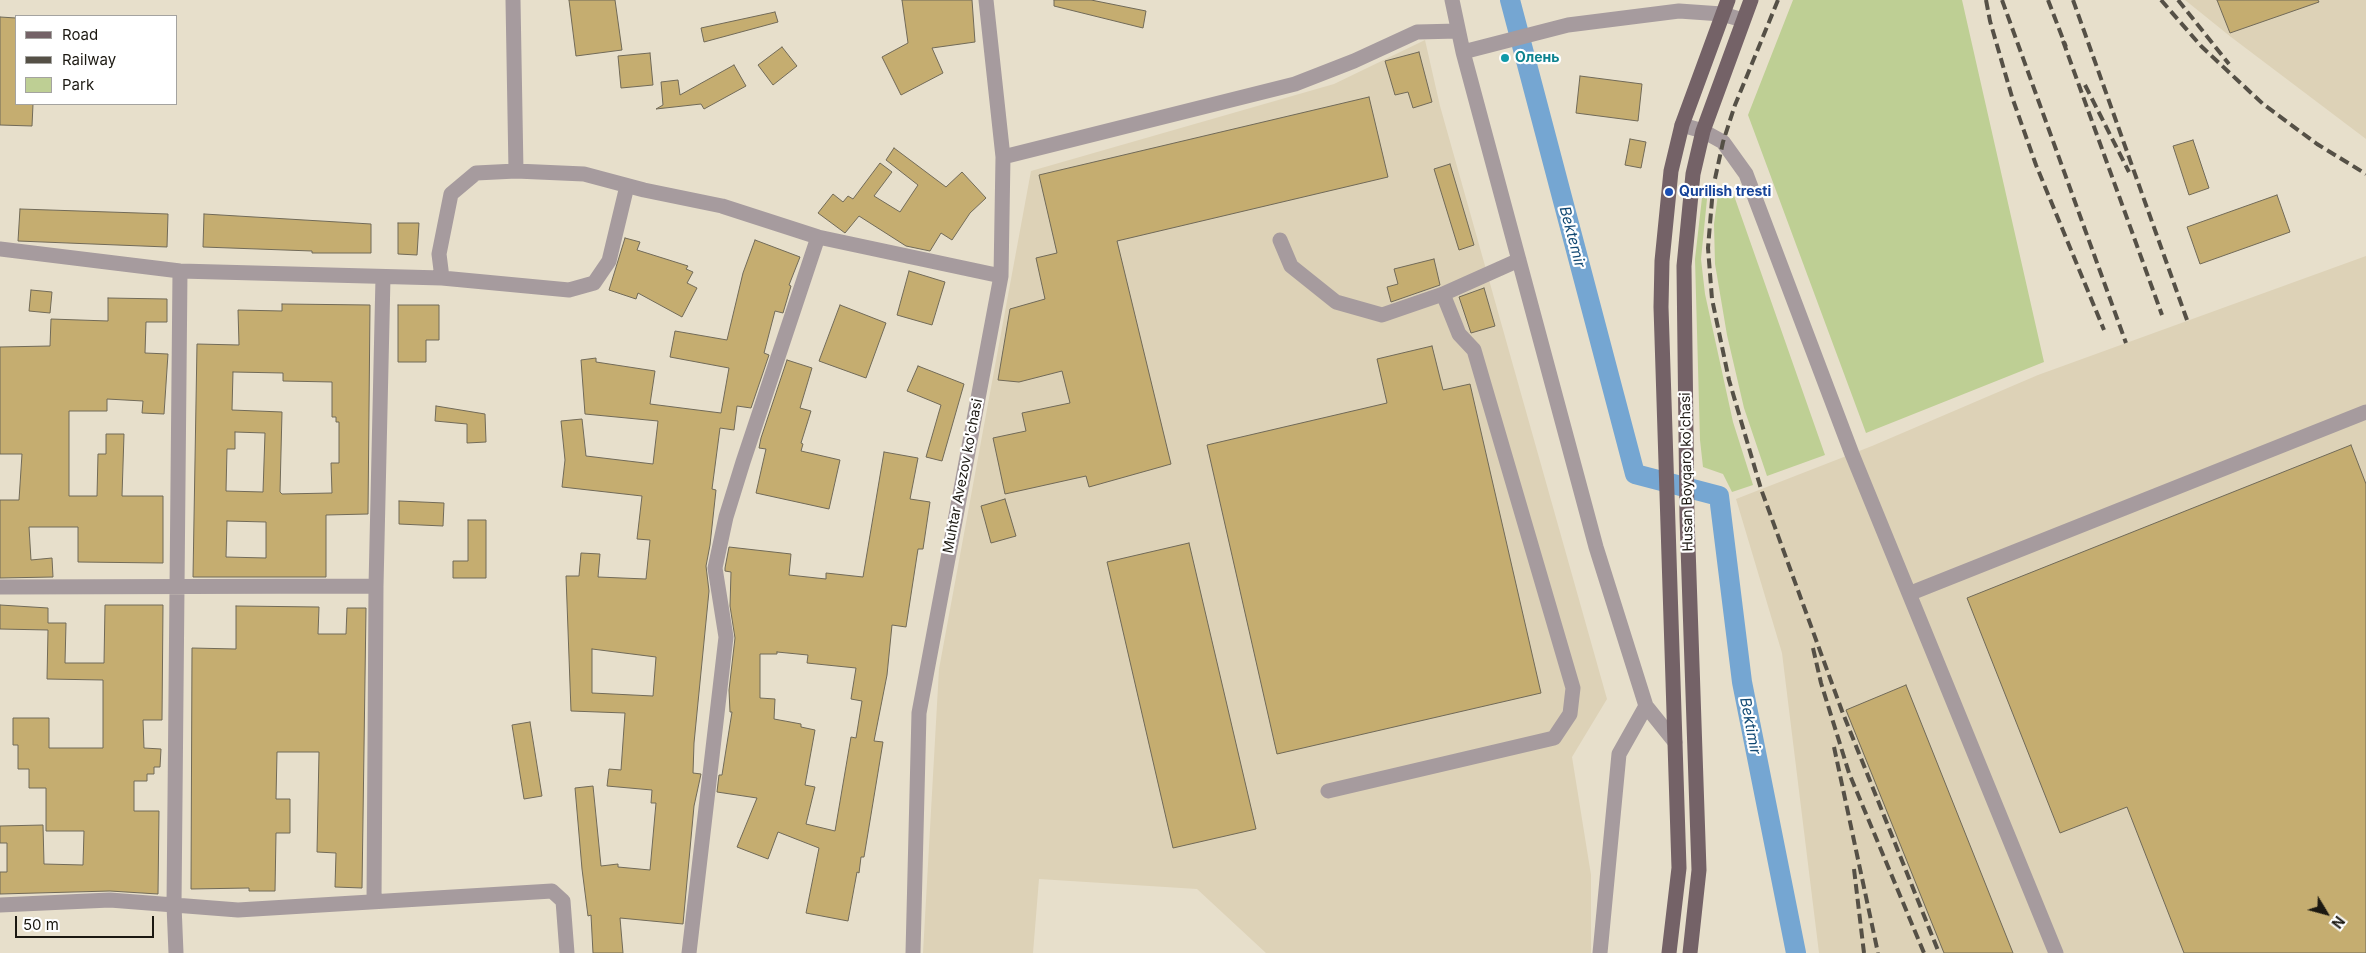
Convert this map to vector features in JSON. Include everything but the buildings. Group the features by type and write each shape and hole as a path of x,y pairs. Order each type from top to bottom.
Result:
{"main road":[{"name":"Husan Boyqaro ko'chasi","path":"1690,953 1699,870 1687,517 1684,266 1694,174 1703,131 1752,0"},
{"name":"Husan Boyqaro ko'chasi","path":"1668,953 1679,868 1662,261 1672,171 1682,125 1725,7"}],"street":[{"path":"513,0 516,171"},
{"name":"Muhtar Avezov ko'chasi","path":"913,953 918,712 1001,276 1003,157 986,0"},
{"path":"1452,0 1463,52 1596,547 1646,706 1675,742"},
{"path":"1463,52 1568,24 1679,11 1725,7 1743,20"},
{"path":"1003,157 1295,84 1354,61 1417,32 1458,31"},
{"path":"1682,125 1703,131 1723,142 1746,174 1852,454 1911,594 2056,953"},
{"path":"442,278 439,254 451,194 476,173 516,171 584,174 627,186 722,206 818,237 1001,276"},
{"path":"0,249 180,271 442,278 569,290 594,283 609,261 627,186"},
{"path":"689,953 726,637 715,568 726,517 743,462 818,237"},
{"path":"1280,240 1291,266 1336,302 1382,315 1443,294 1519,260"},
{"path":"176,953 174,905 180,271"},
{"path":"374,901 376,586 383,277"},
{"path":"1328,791 1554,738 1570,714 1573,688 1474,350 1459,334 1443,294"},
{"path":"1911,594 2366,412"},
{"path":"0,587 376,586"},
{"path":"1600,953 1619,754 1646,706"},
{"path":"0,904 110,900 238,910 552,891 563,901 567,953"}],"shaded area":[{"path":"2185,0 2366,0 2366,139 2231,37"},
{"path":"1425,40 1440,106 1607,699 1572,757 1591,875 1591,953 1266,953 1197,889 1039,879 1033,953 923,953 939,669 1031,171 1334,84"},
{"path":"2366,256 2366,953 1819,953 1782,653 1736,499 1872,446 2038,375"}],"green space":[{"path":"1793,0 1962,0 2044,362 1866,433 1748,115"},
{"path":"1725,184 1731,187 1825,455 1767,476 1744,408 1727,335 1715,264 1714,224 1719,187"},
{"path":"1703,189 1708,189 1701,259 1705,294 1733,422 1753,485 1732,492 1723,474 1703,467 1700,440 1695,259"}],"waterway":[{"path":"1510,0 1635,474 1719,496 1742,682 1796,953"}],"railway":[{"path":"1778,0 1735,105 1723,142 1713,188 1708,248 1712,299 1729,380 1761,489 1842,711 1939,953"},
{"path":"1986,0 1990,21 2012,97 2036,165 2104,330"},
{"path":"2002,0 2126,343"},
{"path":"2048,0 2066,47"},
{"path":"2073,0 2187,320"},
{"path":"2161,0 2201,46 2263,104 2317,144 2366,174"},
{"path":"2178,0 2229,64"},
{"path":"2063,41 2162,315"},
{"path":"2085,85 2129,172"},
{"path":"1813,648 1821,683 1849,773 1924,953"},
{"path":"1834,747 1878,953"},
{"path":"1854,869 1864,953"}],"place":[{"name":"Олень","path":"1505,58"},
{"name":"Qurilish tresti","path":"1669,192"}],"water label":[{"name":"Bektemir","path":"1572,237"},
{"name":"Bektimir","path":"1750,726"}]}
